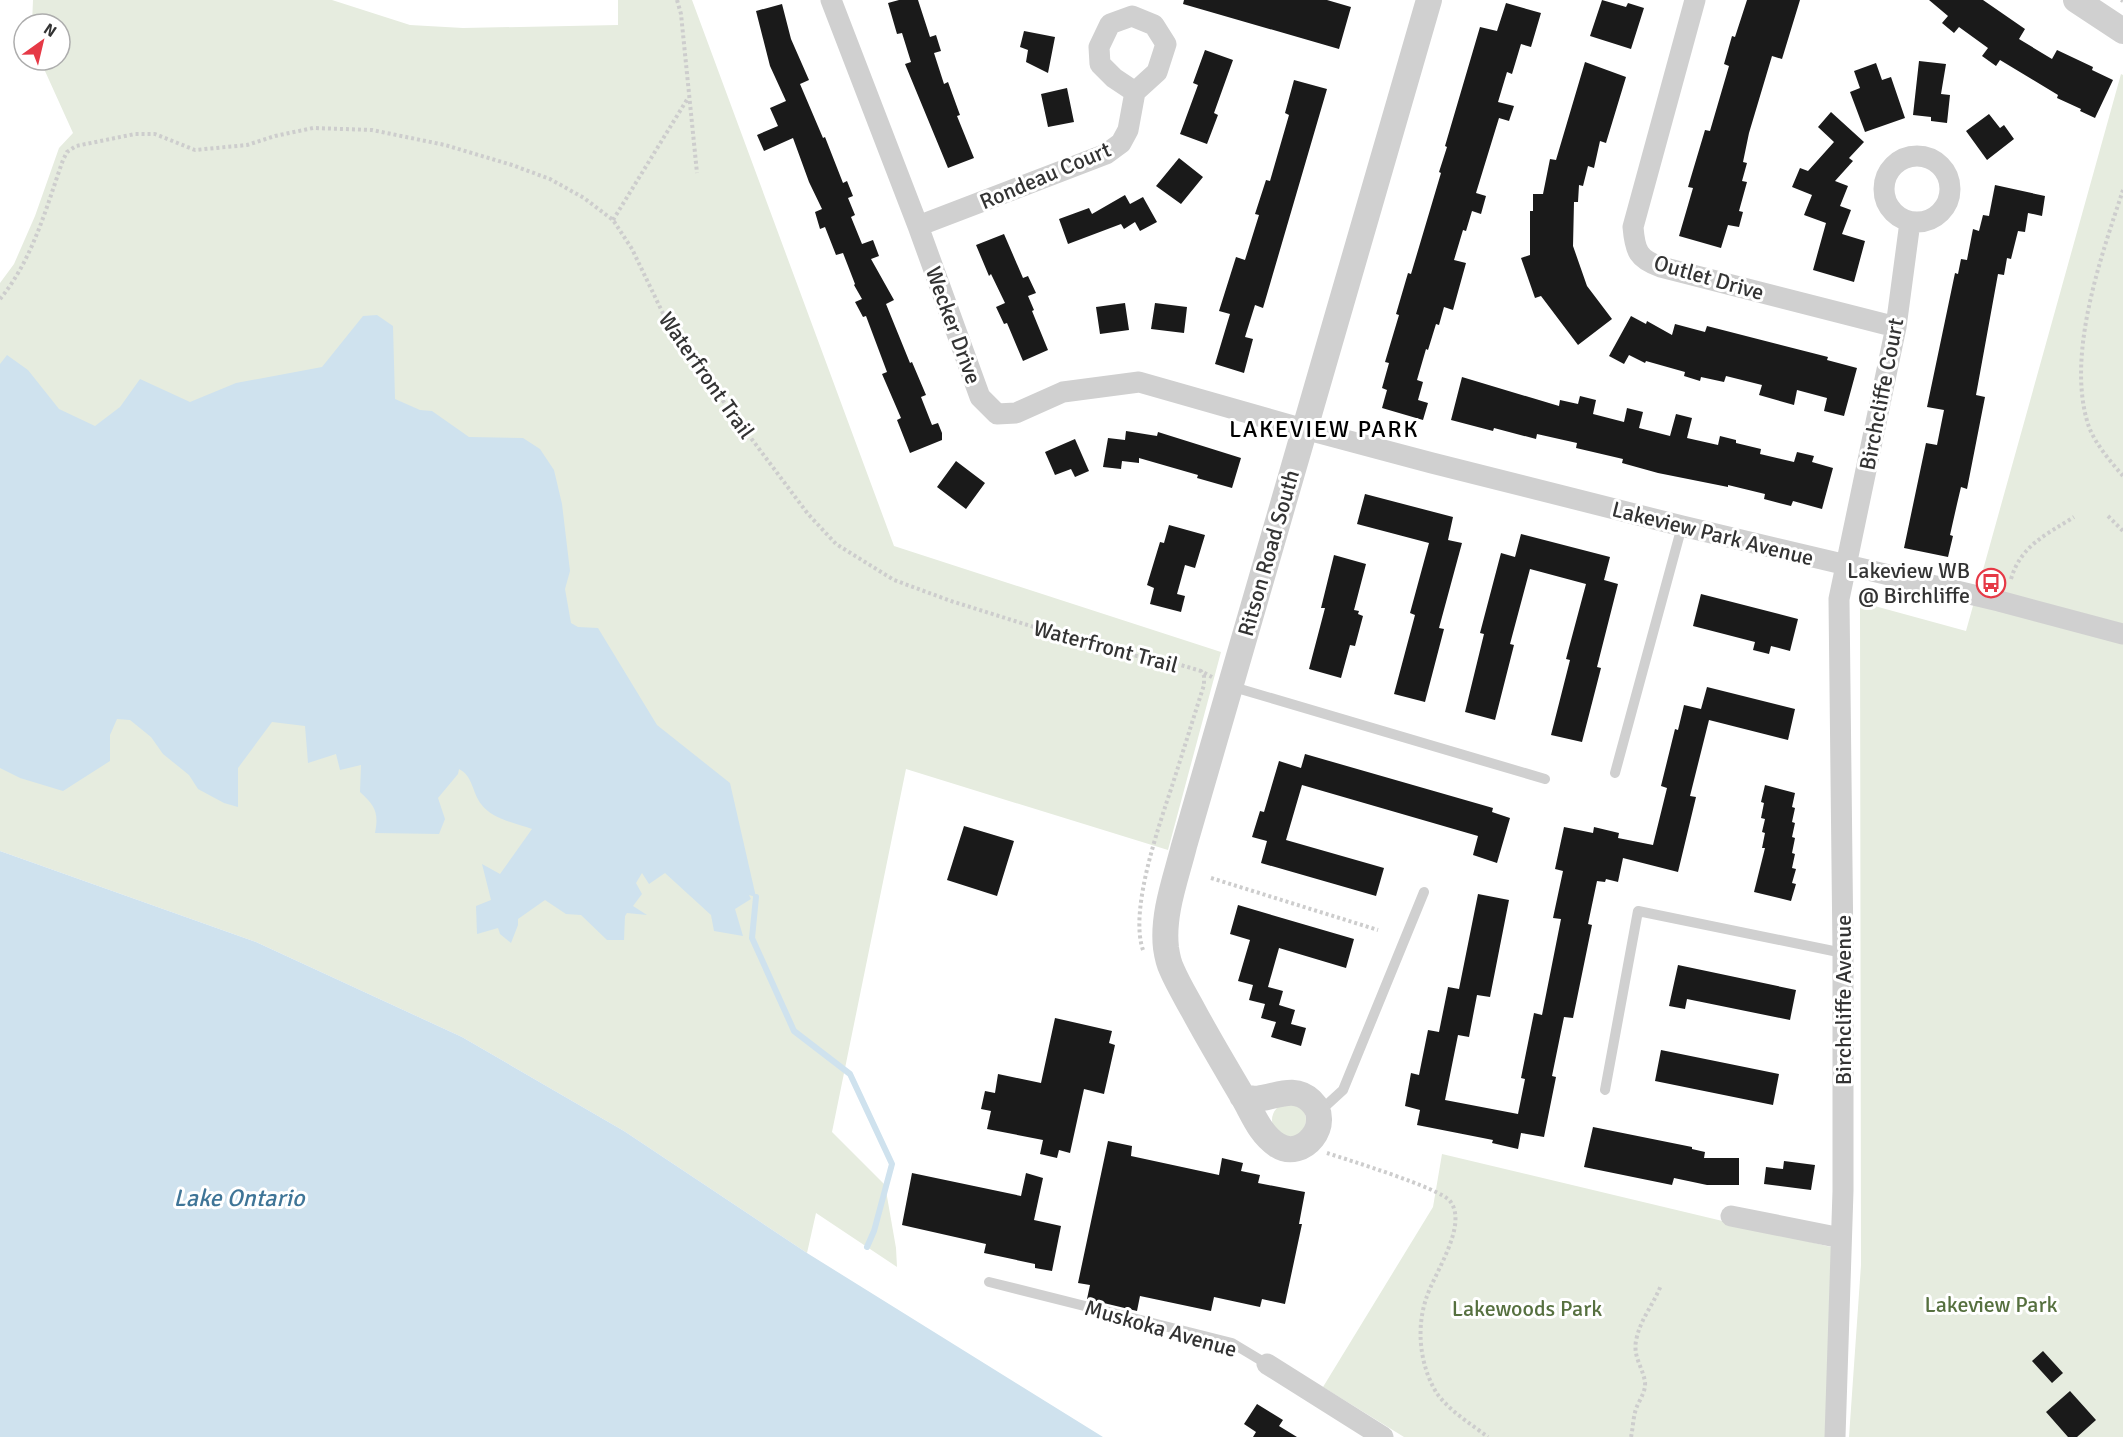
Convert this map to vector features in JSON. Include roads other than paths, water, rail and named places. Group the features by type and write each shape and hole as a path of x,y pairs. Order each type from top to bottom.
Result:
{"street":[{"name":"Wecker Drive","path":"831,0 918,226 980,397 997,414 1016,413 1063,392 1139,382 1304,429"},
{"name":"Ritson Road South","path":"1319,1112 1320,1122 1311,1139 1298,1148 1291,1150 1282,1148 1273,1143 1261,1129 1171,969 1167,950 1167,918 1184,846 1429,0"},
{"name":"Outlet Drive","path":"1695,0 1632,227 1634,245 1647,262 1662,267 1896,327"},
{"path":"2076,0 2123,31"},
{"name":"Rondeau Court","path":"918,226 1106,154 1121,143 1128,130 1135,92"},
{"name":"Birchcliffe Court","path":"1845,564 1896,327 1910,222"},
{"name":"Lakeview Park Avenue","path":"1304,429 1682,526 1845,564 2123,634"},
{"name":"Birchcliffe Avenue","path":"1835,1437 1843,1191 1839,599 1845,564"},
{"path":"1242,1096 1254,1100 1289,1091 1302,1094 1319,1112"},
{"path":"1731,1216 1841,1238"},
{"name":"Muskoka Avenue","path":"1267,1364 1383,1437"}],"lane":[{"path":"1615,773 1682,526"},
{"path":"1230,686 1545,779"},
{"path":"1319,1112 1343,1090 1424,892"},
{"path":"1605,1090 1638,911 1843,953"},
{"name":"Muskoka Avenue","path":"988,1282 1232,1343 1267,1364"}],"water":[{"path":"377,315 393,326 395,399 420,410 432,411 469,437 523,438 540,449 554,470 562,504 570,571 565,589 571,623 578,627 598,628 657,725 730,783 756,897 749,895 751,899 735,909 743,936 714,931 711,915 665,873 649,884 642,873 636,883 642,894 633,906 647,915 627,913 624,940 607,940 581,915 566,914 545,900 518,919 511,943 500,934 498,928 477,934 476,906 491,900 482,864 500,874 532,829 504,820 486,809 478,799 470,780 459,769 458,774 438,798 445,819 439,834 375,833 375,810 360,792 361,765 340,770 336,754 308,763 305,726 272,722 238,768 238,807 224,803 198,789 189,775 163,754 151,737 130,720 117,719 110,735 110,761 63,791 20,778 0,768 0,364 7,355 28,370 59,409 95,426 120,407 140,379 190,402 236,383 322,367 363,316"},
{"name":"Lake Ontario","path":"0,851 256,942 462,1037 624,1131 807,1253 1103,1437 0,1437"}],"waterway":[{"path":"756,897 752,938 794,1031 850,1074 892,1164 874,1231 867,1247"}],"place":[{"name":"Lakeview WB @ Birchliffe","path":"1991,583"}],"district":[{"name":"LAKEVIEW PARK","path":"1324,429"}],"park label":[{"name":"Lakeview Park","path":"1991,1304"},
{"name":"Lakewoods Park","path":"1527,1308"}]}
